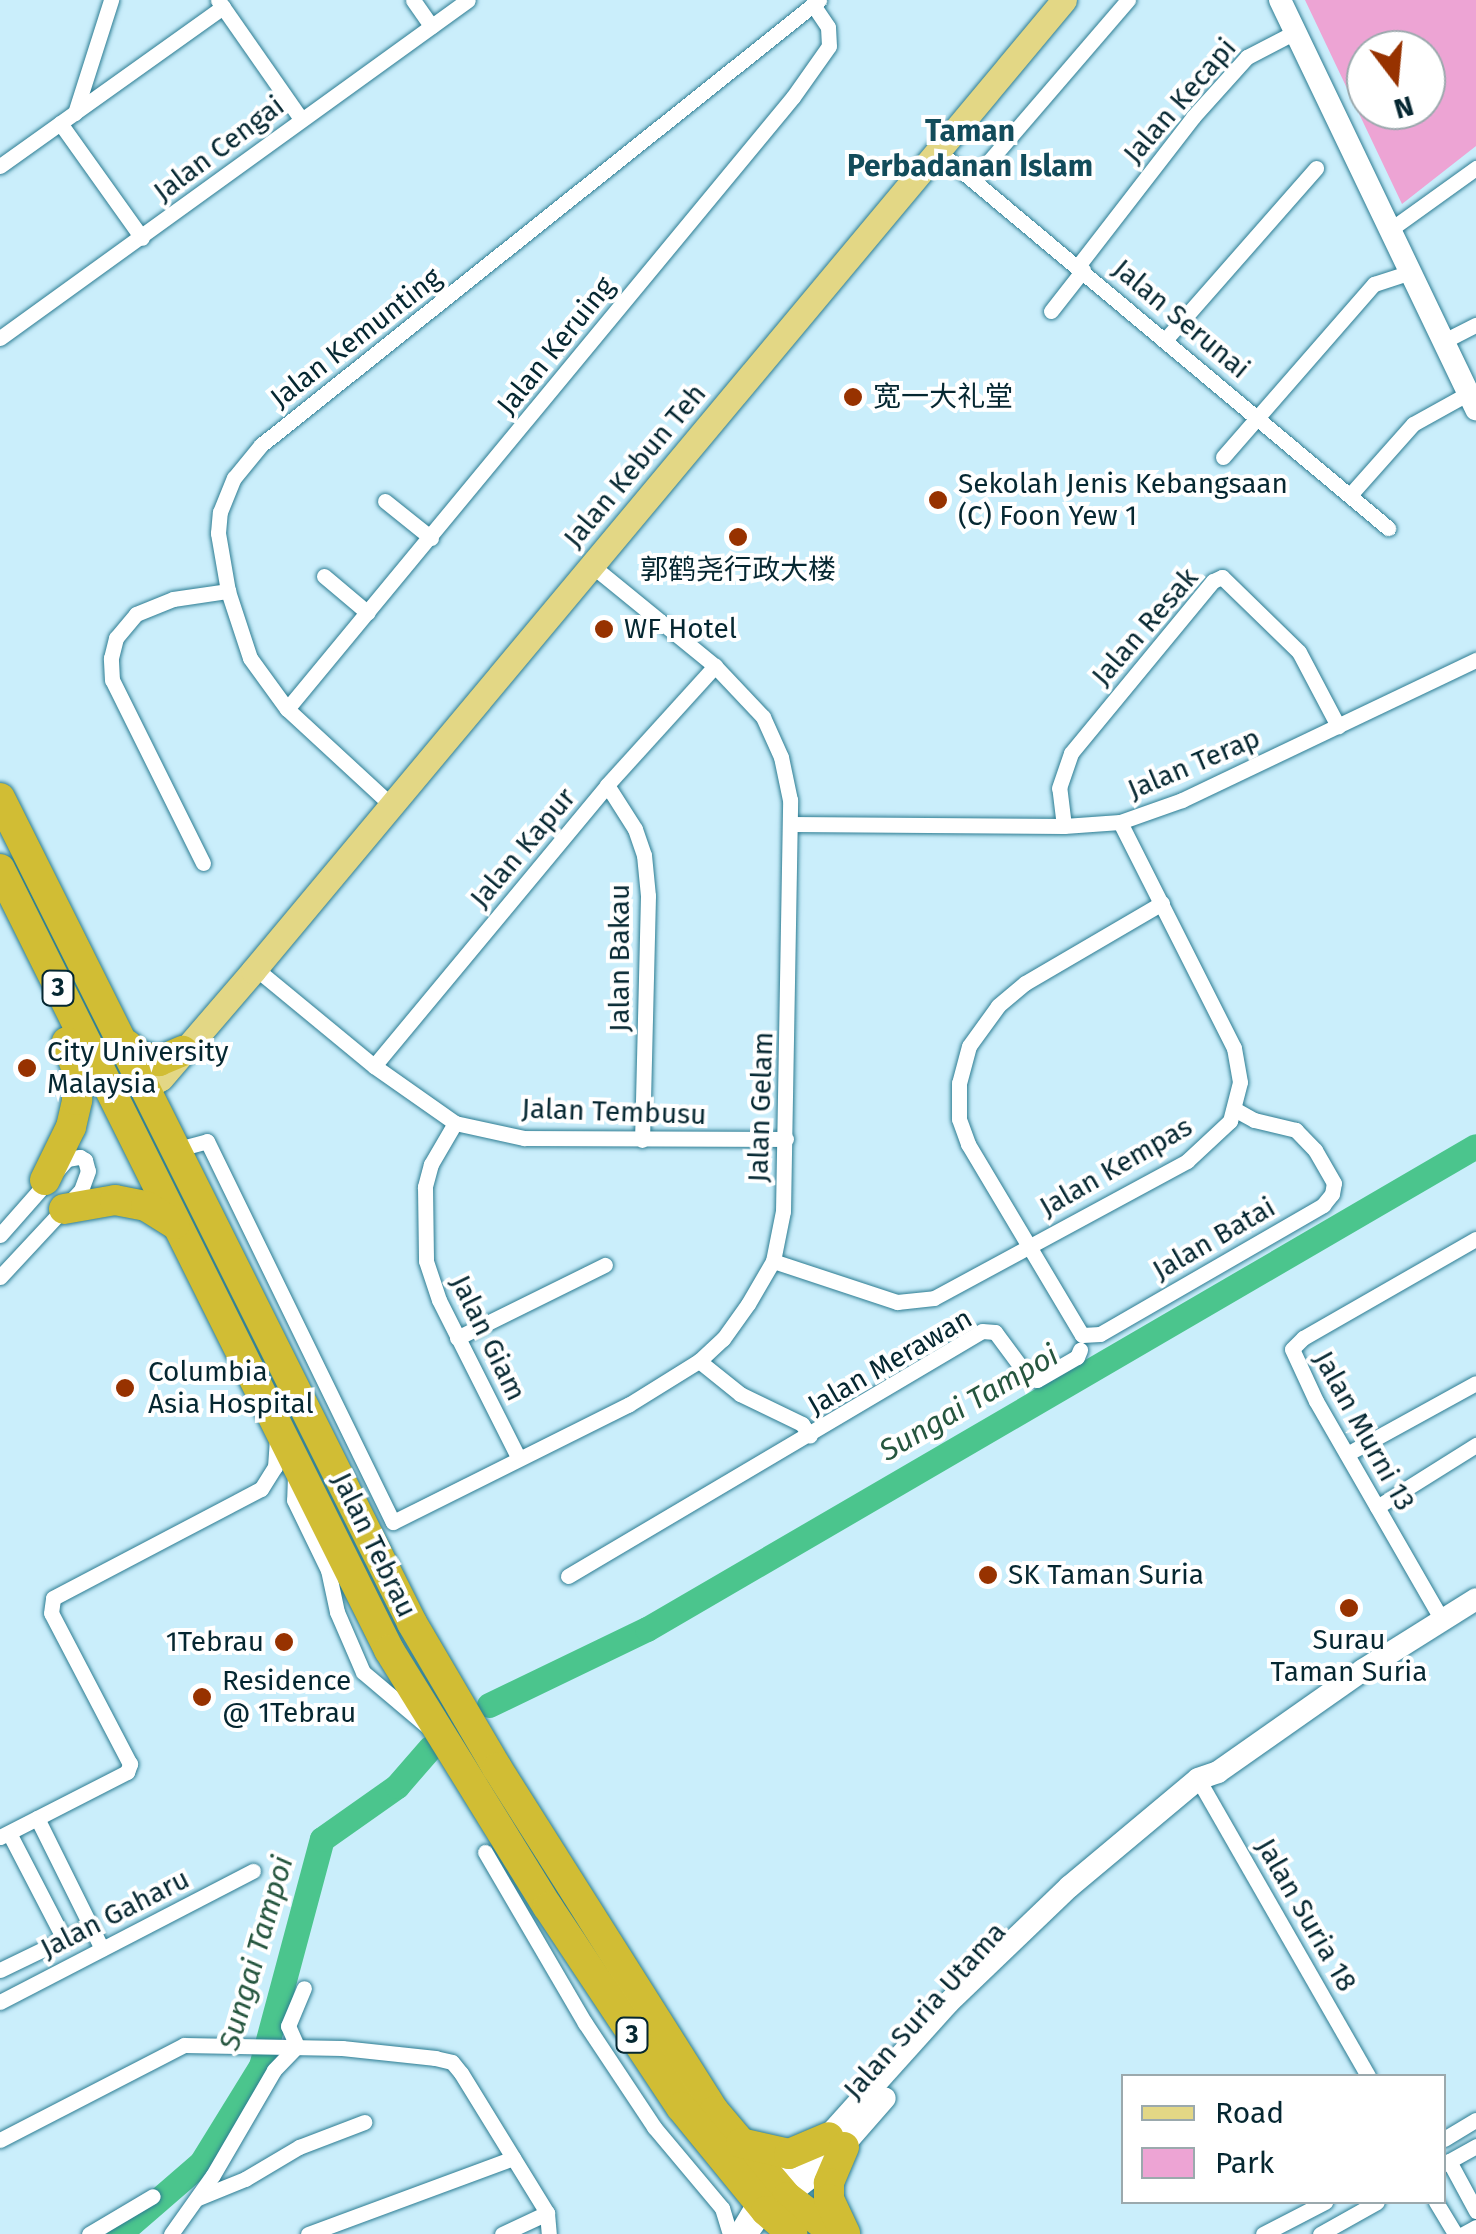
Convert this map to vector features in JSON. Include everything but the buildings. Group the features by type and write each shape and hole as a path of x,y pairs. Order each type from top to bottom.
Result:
{"highway":[{"name":"Jalan Tebrau","path":"0,798 152,1092 412,1623 629,1981 714,2111 741,2144 767,2205 836,2234"},
{"name":"Jalan Tebrau","path":"0,869 295,1468 389,1650 440,1734 536,1914 614,2008 704,2137 792,2234"},
{"path":"0,883 78,1073 71,1128 45,1180"},
{"path":"127,1046 140,1055 159,1060 182,1051"},
{"path":"98,1071 111,1084 152,1092 141,1128 213,1274 220,1314"},
{"path":"64,1208 115,1200 146,1206 175,1224"},
{"path":"741,2144 789,2154 836,2142 829,2199 846,2234"}],"main road":[{"name":"Jalan Kebun Teh","path":"152,1092 389,803 1064,0"},
{"path":"1280,0 1472,401"},
{"name":"Jalan Kebun Teh","path":"152,1092 241,1002 254,970"},
{"name":"Jalan Suria Utama","path":"767,2205 836,2142 1008,1958 1207,1780 1476,1599"}],"street":[{"path":"75,113 111,0"},
{"path":"413,0 431,26"},
{"name":"Jalan Cengai","path":"0,338 468,0"},
{"path":"973,180 1128,0"},
{"name":"Jalan Keruing","path":"287,709 793,97 829,46 828,26 816,3"},
{"name":"Jalan Kemunting","path":"389,803 287,709 250,658 228,591 218,532 220,512 234,478 261,445 816,3"},
{"path":"1,162 60,124 221,4 301,119"},
{"name":"Jalan Kecapi","path":"1051,311 1193,118 1247,57 1295,32"},
{"path":"60,124 142,238"},
{"name":"Jalan Serunai","path":"938,152 1388,528"},
{"path":"1165,340 1316,168"},
{"path":"1391,229 1476,168"},
{"path":"1223,457 1374,284 1412,272"},
{"path":"1444,342 1476,325"},
{"path":"1350,496 1413,424 1472,401"},
{"path":"384,501 431,538"},
{"name":"Jalan Gelam","path":"174,1139 208,1140 393,1522 628,1405 698,1361 732,1327 773,1261 783,1210 791,824 781,757 763,717 716,666 591,565"},
{"path":"324,576 368,613"},
{"name":"Jalan Resak","path":"1064,826 1060,788 1071,753 1213,581 1230,580 1299,652 1338,726"},
{"path":"203,863 119,696 112,680 112,658 116,638 136,614 173,599 228,591"},
{"name":"Jalan Terap","path":"791,824 1064,826 1120,822 1182,800 1476,660"},
{"name":"Jalan Kapur","path":"374,1066 607,785 716,666"},
{"name":"Jalan Bakau","path":"607,785 644,855 648,896 642,1140"},
{"path":"1120,822 1234,1048 1240,1082 1234,1109"},
{"path":"1026,1248 968,1144 959,1118 958,1084 969,1046 998,1006 1025,982 1162,903"},
{"name":"Jalan Tembusu","path":"254,970 374,1066 456,1123 524,1138 786,1139"},
{"name":"Jalan Kempas","path":"773,1261 897,1302 934,1298 1187,1161 1212,1141 1234,1109"},
{"name":"Jalan Batai","path":"1026,1248 1075,1325 1091,1337 1323,1204 1332,1194 1334,1183 1315,1150 1296,1130 1254,1120 1234,1109"},
{"name":"Jalan Giam","path":"456,1123 431,1164 424,1210 426,1261 457,1338 518,1458"},
{"path":"0,1236 66,1160 85,1160 85,1182 0,1276"},
{"name":"Jalan Murni 13","path":"1442,1620 1292,1350 1303,1338 1476,1239"},
{"path":"457,1338 606,1265"},
{"name":"Jalan Merawan","path":"568,1576 982,1331 995,1332 1029,1378 1037,1380 1077,1357 1080,1350"},
{"name":"Jalan Merawan","path":"698,1361 740,1394 802,1424 810,1436"},
{"path":"1347,1454 1476,1383"},
{"path":"64,1939 4,1835 126,1772 130,1764 51,1613 53,1598 261,1488 274,1467 277,1428"},
{"path":"1377,1507 1476,1444"},
{"path":"295,1468 294,1500 328,1570 337,1612 364,1672 412,1718 440,1734"},
{"path":"261,1488 294,1500"},
{"name":"Jalan Suria 18","path":"1207,1780 1367,2074"},
{"path":"37,1818 102,1949"},
{"path":"485,1852 536,1914 585,2023 654,2127 722,2208 733,2234 767,2205"},
{"name":"Jalan Gaharu","path":"0,2002 253,1871"},
{"path":"0,1970 91,1926"},
{"path":"171,2234 292,2046 288,2026 304,1988"},
{"path":"585,2023 614,2008"},
{"path":"0,2140 184,2045 292,2046 452,2062 547,2214 549,2234"},
{"path":"1446,2138 1476,2120"},
{"path":"194,2200 245,2179 299,2148 364,2122"},
{"path":"654,2127 704,2137"},
{"path":"1476,2146 1446,2163 1476,2212"},
{"path":"308,2234 513,2158"},
{"path":"89,2234 153,2196"},
{"path":"1263,2234 1321,2204"},
{"path":"1320,2234 1373,2204"},
{"path":"1437,2204 1455,2234"},
{"path":"502,2234 547,2214"},
{"path":"1463,2234 1476,2227"}],"green space":[{"path":"1305,0 1476,0 1476,146 1402,204 1367,130 1446,130 1446,30 1346,30 1346,86"}],"waterway":[{"name":"Sungai Tampoi","path":"489,1705 647,1629 1476,1146"},
{"name":"Sungai Tampoi","path":"119,2234 201,2163 261,2066 322,1839 397,1786 430,1748"}],"place":[{"name":"宽一大礼堂","path":"853,397"},
{"name":"Sekolah Jenis Kebangsaan (C) Foon Yew 1","path":"938,500"},
{"name":"郭鹤尧行政大楼","path":"738,537"},
{"name":"WF Hotel","path":"604,629"},
{"name":"City University Malaysia","path":"27,1068"},
{"name":"Columbia Asia Hospital","path":"125,1388"},
{"name":"SK Taman Suria","path":"988,1575"},
{"name":"Surau Taman Suria","path":"1349,1608"},
{"name":"1Tebrau","path":"284,1642"},
{"name":"Residence @ 1Tebrau","path":"202,1697"}],"district":[{"name":"Taman Perbadanan Islam","path":"970,148"}]}
